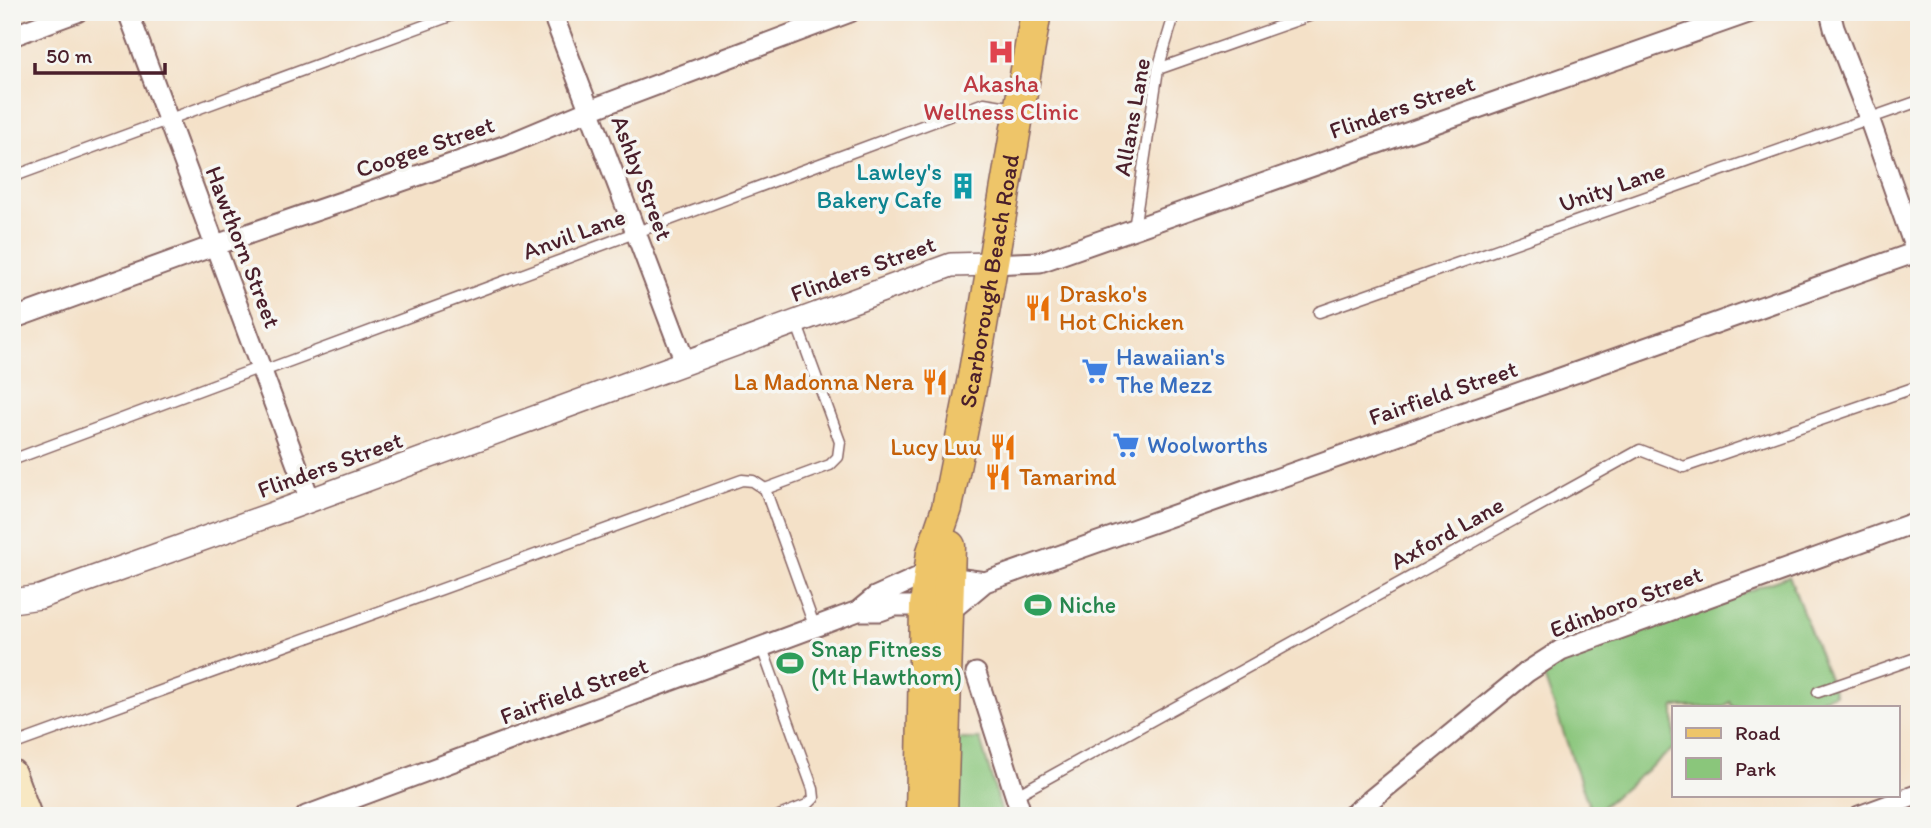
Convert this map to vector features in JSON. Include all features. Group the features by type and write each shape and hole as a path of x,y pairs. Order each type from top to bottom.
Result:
{"main road":[{"name":"Scarborough Beach Road","path":"921,816 947,508 1036,12"},
{"name":"Scarborough Beach Road","path":"937,609 942,816"},
{"path":"12,774 28,816"}],"street":[{"path":"12,36 77,12"},
{"name":"Hawthorn Street","path":"128,12 310,500"},
{"name":"Ashby Street","path":"552,12 685,362"},
{"name":"Coogee Street","path":"12,319 216,245 504,146 806,20 850,12"},
{"name":"Flinders Street","path":"12,601 40,597 951,265 1040,262 1751,12"},
{"path":"1830,12 1918,254"},
{"name":"Fairfield Street","path":"858,611 880,611 894,606 937,609 985,582 1918,254"},
{"name":"Edinboro Street","path":"1351,816 1527,672 1560,650 1919,521"},
{"name":"Fairfield Street","path":"306,816 815,628 858,611 875,597 940,570 985,582"},
{"name":"Flinders Street","path":"12,615 25,610 40,597"},
{"path":"975,673 1022,816"},
{"path":"1859,816 1919,794"}],"lane":[{"path":"12,177 461,12"},
{"name":"Allans Lane","path":"1134,229 1158,69 1175,12"},
{"path":"1158,69 1320,12"},
{"name":"Unity Lane","path":"1319,313 1919,101"},
{"name":"Anvil Lane","path":"12,460 637,233 984,103 1019,109"},
{"path":"765,489 830,465 838,457 840,442 796,321"},
{"name":"Axford Lane","path":"1015,796 1640,450 1684,467 1919,386"},
{"path":"12,745 742,480 754,481 765,489 815,628"},
{"path":"762,648 814,798 807,805 779,816"},
{"path":"1818,692 1919,657"}],"green space":[{"path":"1789,576 1835,694 1799,706 1732,706 1730,702 1725,706 1672,706 1672,750 1592,815 1542,671 1556,661"},
{"path":"957,739 980,739 1003,816 955,816"}],"place":[{"name":"Akasha Wellness Clinic","path":"1001,52"},
{"name":"Lawley's Bakery Cafe","path":"963,186"},
{"name":"Drasko's Hot Chicken","path":"1038,308"},
{"name":"Hawaiian's The Mezz","path":"1095,371"},
{"name":"La Madonna Nera","path":"935,382"},
{"name":"Woolworths","path":"1126,445"},
{"name":"Lucy Luu","path":"1003,447"},
{"name":"Tamarind","path":"998,477"},
{"name":"Niche","path":"1038,605"},
{"name":"Snap Fitness (Mt Hawthorn)","path":"790,663"}]}
